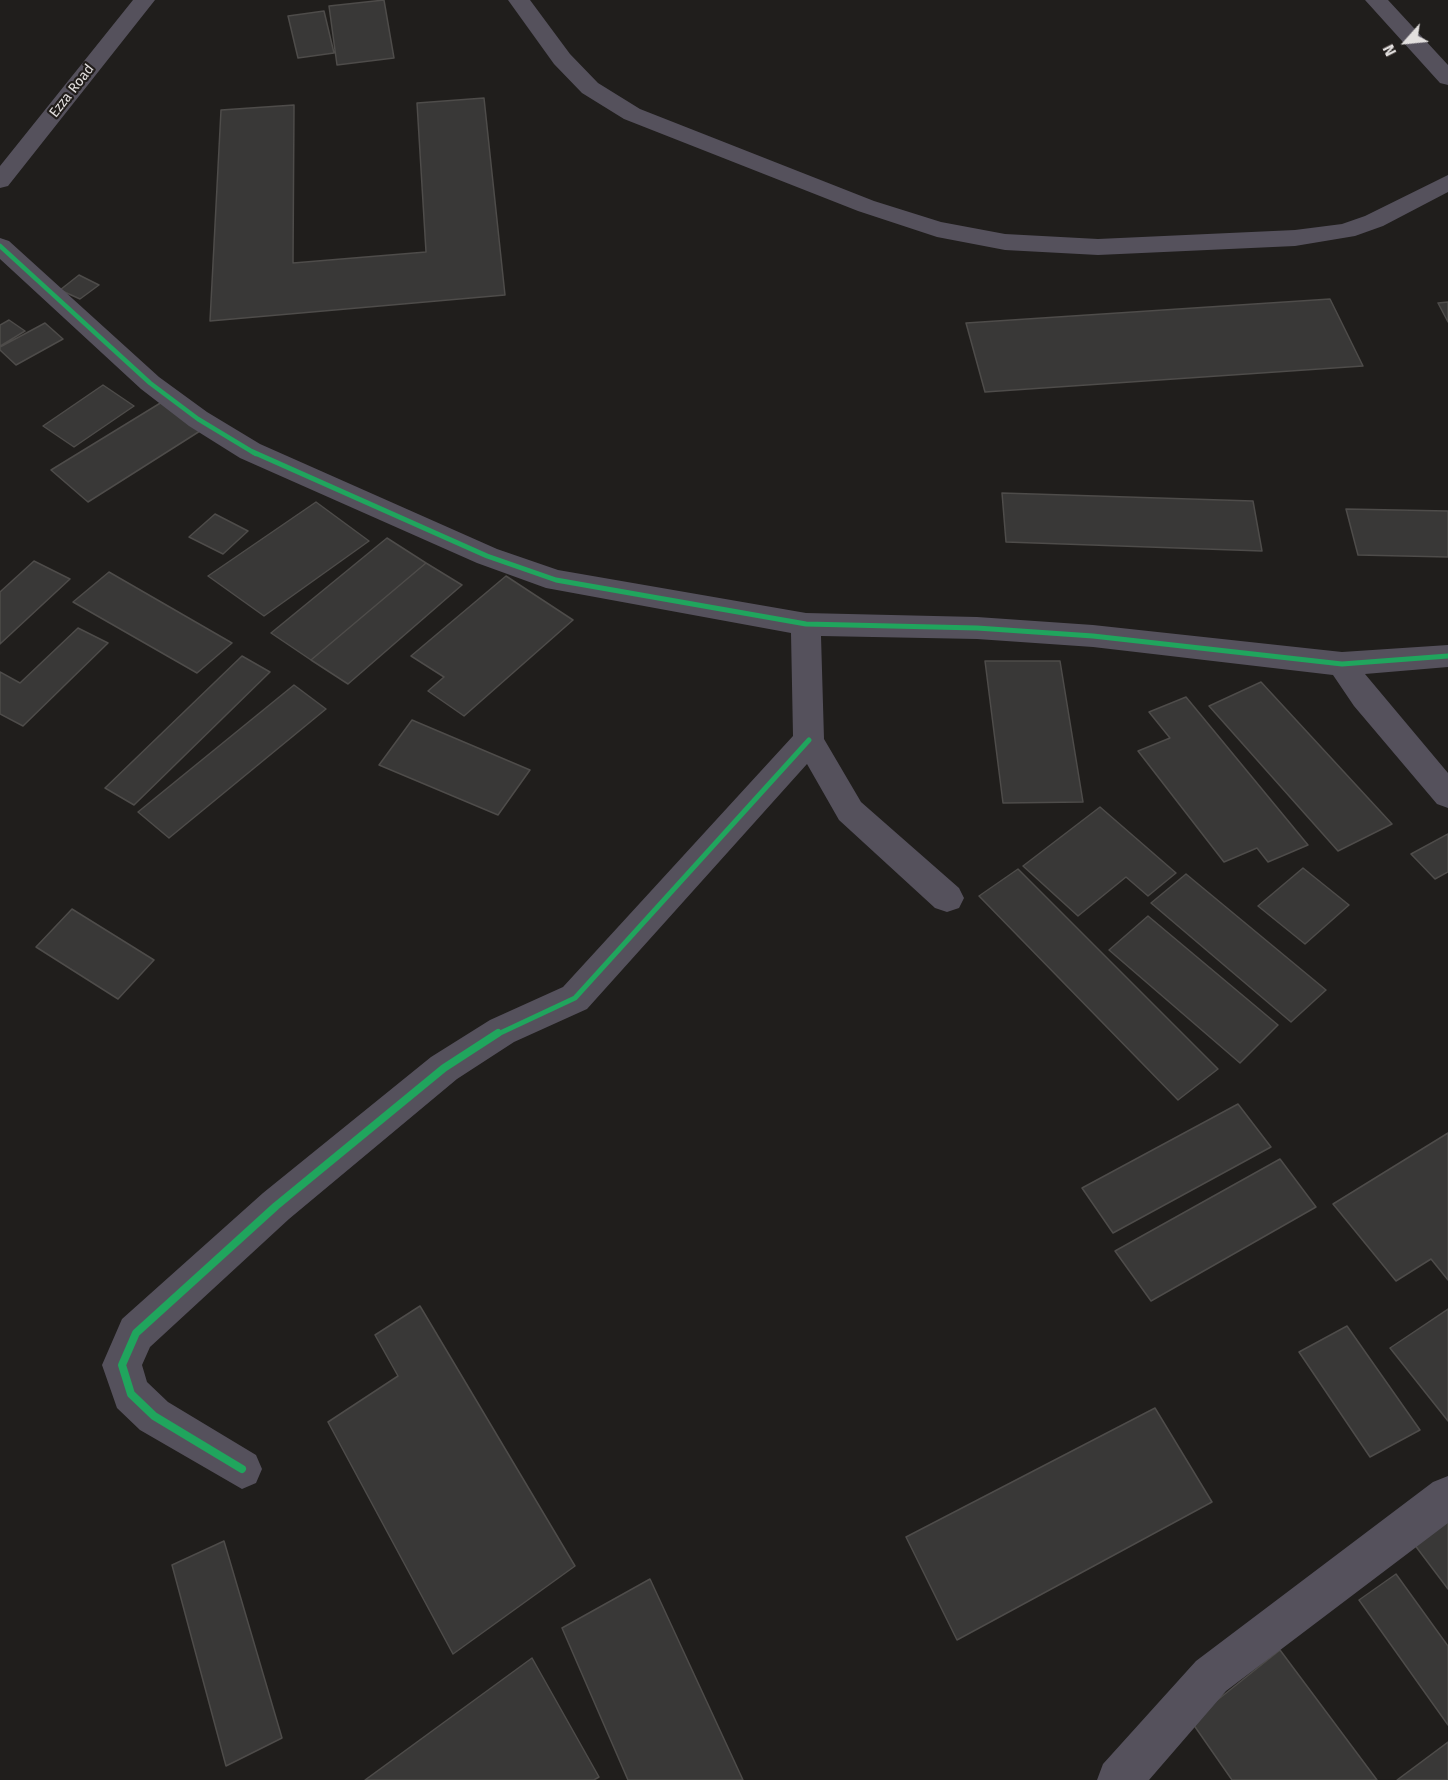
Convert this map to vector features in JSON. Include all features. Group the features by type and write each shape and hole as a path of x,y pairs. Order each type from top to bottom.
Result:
{"street":[{"name":"Ezza Road","path":"0,181 144,0"},
{"path":"519,0 562,59 590,88 632,114 866,206 937,229 1005,242 1098,247 1296,238 1346,231 1374,221 1448,182"},
{"path":"1376,0 1448,78"},
{"path":"0,246 150,383 198,419 250,451 487,556 556,580 806,624 978,628 1093,636 1342,664 1448,656"},
{"path":"806,624 808,740 850,811 947,898"},
{"path":"1342,664 1365,698 1448,795"},
{"path":"243,1469 154,1416 131,1394 122,1365 136,1333 276,1206 444,1068 502,1031 575,998 808,740"},
{"path":"1119,1780 1210,1676 1448,1497"}],"building":[{"path":"384,0 394,58 337,65 329,6"},
{"path":"324,11 334,53 298,58 288,16"},
{"path":"484,98 505,295 210,321 221,110 294,105 293,263 426,252 417,103"},
{"path":"79,275 99,285 80,299 60,290"},
{"path":"1330,299 1363,366 985,392 966,323"},
{"path":"1448,302 1448,322 1438,303"},
{"path":"9,320 25,331 0,346 0,325"},
{"path":"45,323 63,339 16,365 0,350 0,347"},
{"path":"103,385 134,406 74,447 43,426"},
{"path":"162,402 200,431 88,502 51,470"},
{"path":"1002,493 1253,501 1262,551 1006,542"},
{"path":"316,502 369,541 264,616 208,576"},
{"path":"1346,509 1448,511 1448,557 1358,555"},
{"path":"215,514 248,531 223,554 189,537"},
{"path":"387,538 426,563 311,660 271,633"},
{"path":"34,561 70,579 0,644 0,592"},
{"path":"426,563 462,585 348,684 311,660"},
{"path":"109,572 232,643 197,673 73,602"},
{"path":"506,576 573,620 464,716 428,691 444,677 411,656"},
{"path":"78,628 108,643 23,726 0,714 0,672 20,683"},
{"path":"242,656 270,672 134,805 105,788"},
{"path":"985,661 1060,661 1083,802 1003,803"},
{"path":"1261,682 1392,824 1338,851 1209,706"},
{"path":"294,685 326,709 169,838 138,812"},
{"path":"1186,697 1308,845 1268,862 1257,848 1224,862 1138,751 1170,738 1149,712"},
{"path":"412,720 530,770 498,815 379,765"},
{"path":"1100,807 1176,873 1148,896 1126,877 1078,916 1023,866"},
{"path":"1448,834 1448,872 1435,879 1411,854"},
{"path":"1303,868 1349,905 1305,944 1258,906"},
{"path":"1018,869 1218,1069 1178,1100 979,896"},
{"path":"1186,874 1326,990 1291,1022 1151,903"},
{"path":"72,909 154,960 118,999 36,947"},
{"path":"1148,916 1278,1025 1240,1063 1109,950"},
{"path":"1238,1104 1271,1147 1113,1233 1082,1188"},
{"path":"1448,1133 1448,1280 1431,1259 1396,1281 1333,1204"},
{"path":"1280,1159 1316,1207 1151,1301 1115,1251"},
{"path":"420,1306 575,1566 453,1654 328,1422 398,1376 375,1335"},
{"path":"1448,1309 1448,1421 1390,1348"},
{"path":"1347,1326 1420,1430 1370,1457 1299,1352"},
{"path":"1155,1408 1212,1502 957,1640 906,1537"},
{"path":"1448,1520 1448,1589 1414,1544"},
{"path":"224,1541 282,1738 226,1766 172,1565"},
{"path":"1396,1574 1448,1646 1448,1725 1359,1600"},
{"path":"650,1579 743,1780 628,1780 562,1628"},
{"path":"1280,1650 1377,1780 1232,1780 1191,1721"},
{"path":"532,1658 599,1777 594,1780 365,1780"},
{"path":"1448,1742 1448,1780 1397,1780"}],"cycle path":[{"path":"0,246 150,383 198,419 250,451 487,556 556,580 806,624 977,628 1093,636 1342,664 1448,656"},
{"path":"242,1469 154,1416 131,1394 122,1365 136,1333 276,1206 444,1068 502,1031 575,998 809,740"}]}
